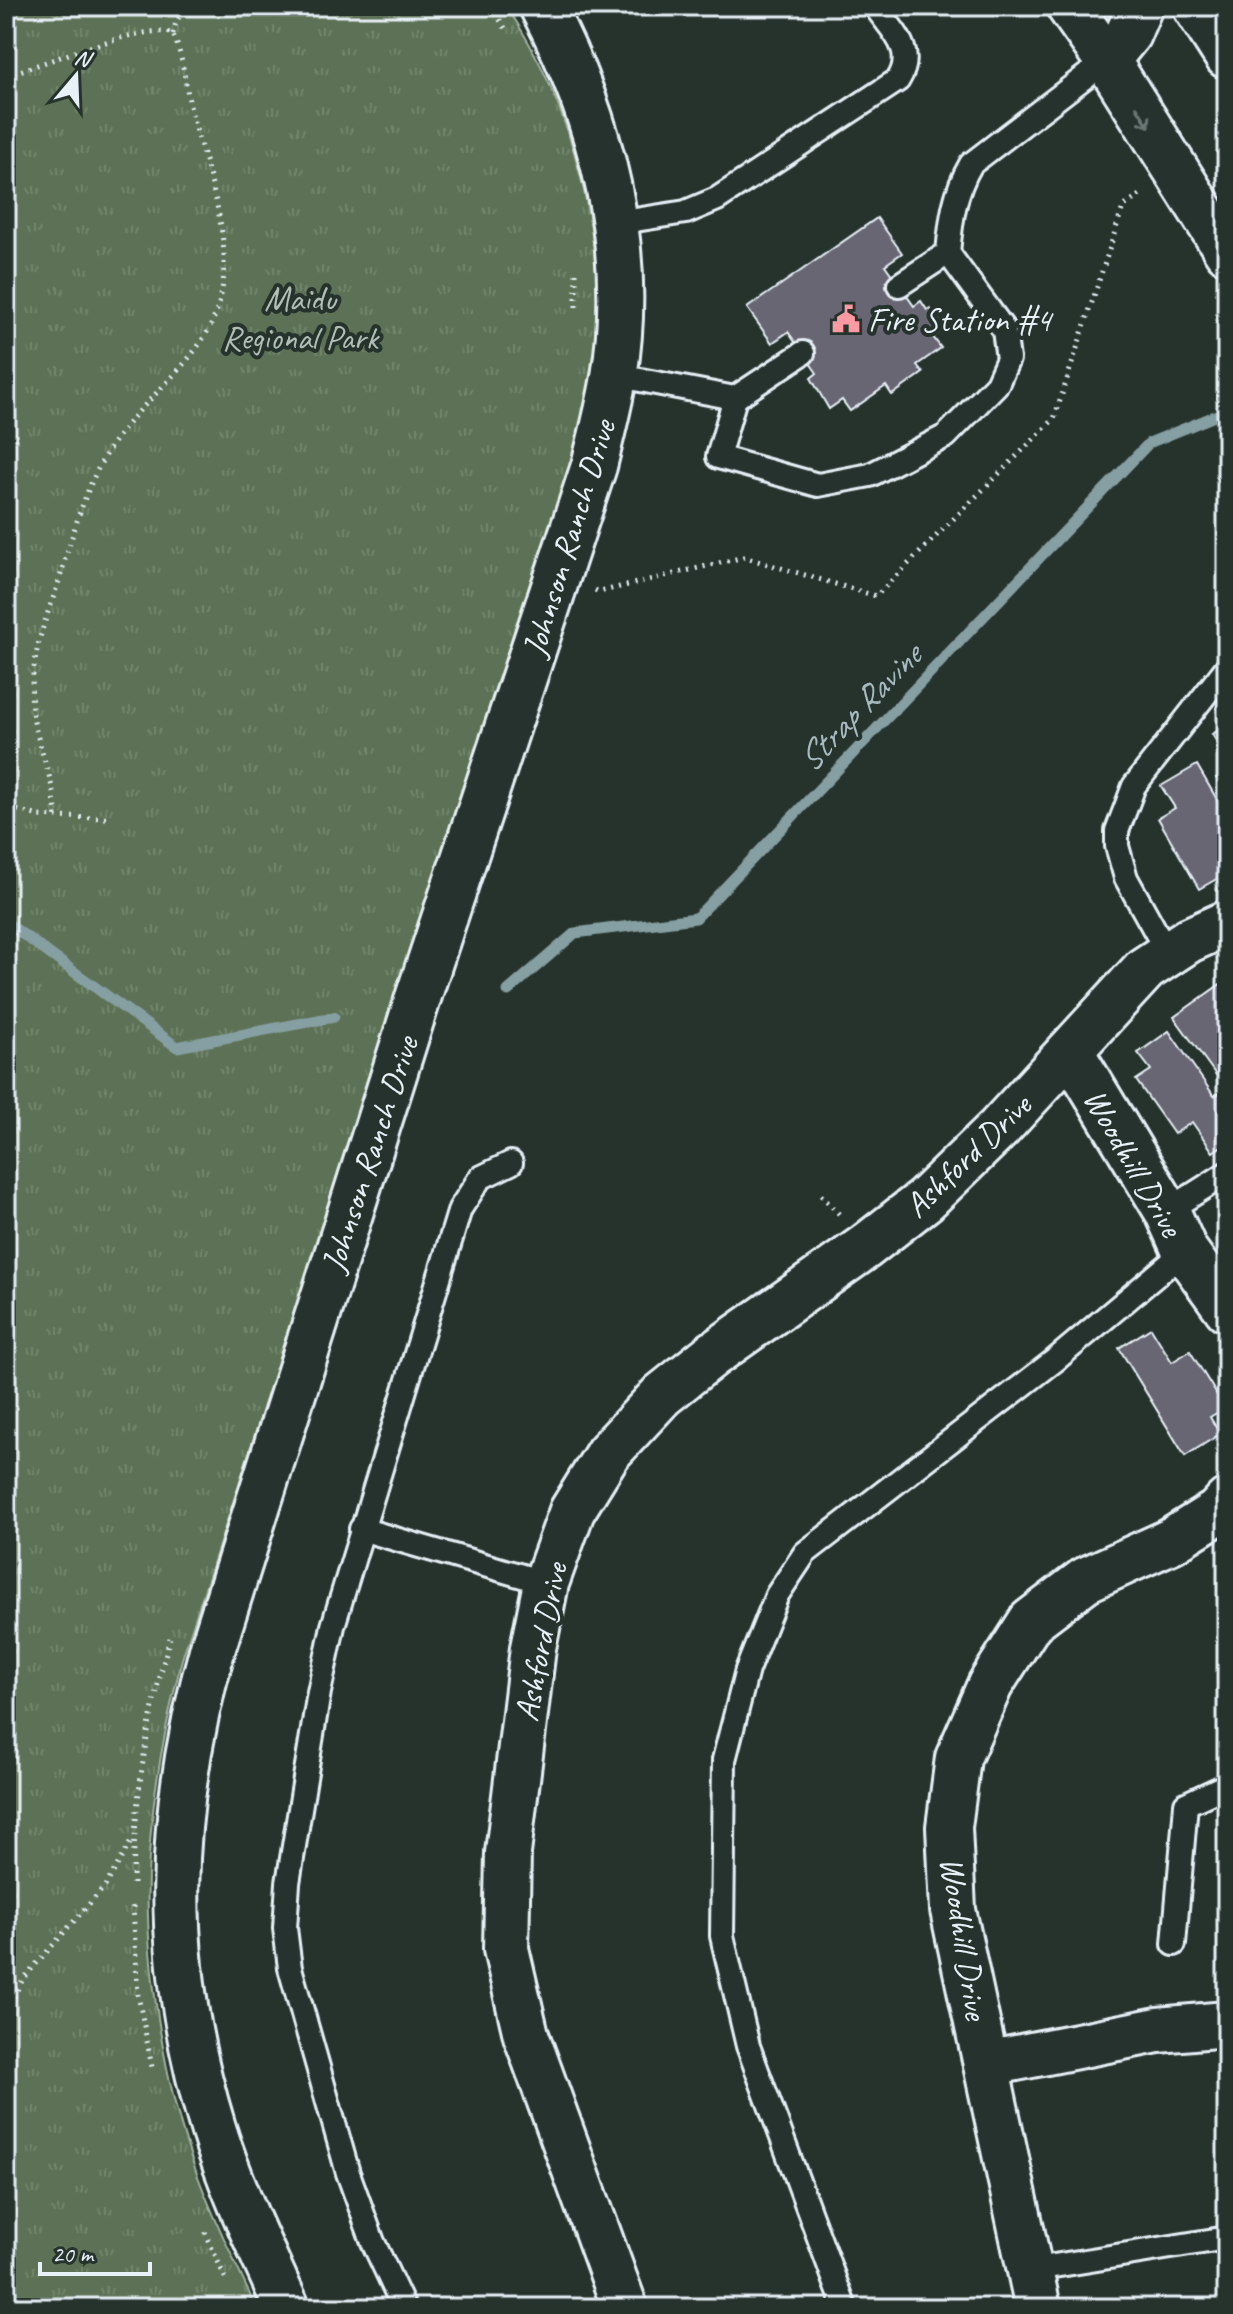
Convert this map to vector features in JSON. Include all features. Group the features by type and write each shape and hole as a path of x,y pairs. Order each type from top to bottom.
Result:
{"street":[{"name":"Johnson Ranch Drive","path":"287,2308 248,2222 200,2083 179,1962 175,1887 179,1812 189,1740 213,1647 419,995 594,466 614,375 619,321 616,223 602,156 584,94 542,6"},
{"path":"1069,6 1107,60 1227,251"},
{"path":"1107,60 1128,34 1140,6"},
{"path":"1195,6 1227,56"},
{"name":"Ashford Drive","path":"625,2308 526,2035 506,1949 508,1853 533,1648 546,1583 572,1511 608,1453 662,1395 925,1200 999,1128 1145,969 1167,952 1227,923"},
{"name":"Woodhill Drive","path":"1071,1052 1167,1211 1185,1251 1227,1309"},
{"name":"Woodhill Drive","path":"1033,2289 953,1910 949,1827 958,1758 990,1685 1031,1621 1085,1580 1171,1541 1224,1512"},
{"path":"986,2064 1158,2030 1227,2024"}],"lane":[{"path":"616,223 686,212 717,199 898,80 906,67 905,50 875,6"},
{"path":"803,353 735,398 718,457 818,485 870,475 946,436 997,384 1008,359 1004,330 948,253 959,184 971,164 1107,60"},
{"path":"899,285 948,253"},
{"path":"614,375 735,398"},
{"path":"1167,952 1126,878 1120,861 1117,831 1134,786 1227,667"},
{"path":"404,2308 373,2242 348,2173 290,1968 285,1928 288,1883 319,1692 333,1626 460,1209 480,1178 511,1163"},
{"path":"1167,1211 1227,1173"},
{"path":"845,2308 748,2046 722,1936 724,1760 747,1670 777,1595 805,1553 1054,1361 1185,1251"},
{"path":"361,1529 546,1583"},
{"path":"1174,1944 1186,1804 1227,1785"},
{"path":"1033,2289 1227,2238"}],"path":[{"path":"56,817 55,796 33,720 31,689 36,652 86,494 100,460 123,429 203,338 214,319 221,294 224,271 214,195 191,108 181,52 173,34 175,21 183,12 195,7"},
{"path":"6,75 133,34 166,31 173,34"},
{"path":"6,807 39,816 106,818"},
{"path":"6,2011 23,1979 106,1885 133,1837"}],"green space":[{"name":"Maidu Regional Park","path":"6,6 506,6 551,88 568,133 591,227 597,322 593,368 566,482 182,1659 161,1757 153,1807 148,1894 152,1975 165,2060 197,2174 256,2308 6,2308"}],"building":[{"name":"Fire Station #4","path":"877,218 902,253 885,265 914,306 921,301 944,328 933,337 941,348 917,365 923,373 892,395 886,386 850,411 842,400 829,409 811,378 817,373 788,332 772,343 747,308"},
{"path":"1227,726 1227,760 1212,734"},
{"path":"1197,765 1226,815 1222,817 1227,825 1227,873 1199,889 1158,818 1175,808 1161,786"},
{"path":"1227,772 1227,798 1216,778"},
{"path":"1222,983 1227,990 1227,1090 1174,1017"},
{"path":"1169,1031 1214,1096 1219,1093 1227,1105 1227,1142 1213,1152 1192,1122 1174,1134 1136,1080 1151,1070 1138,1053"},
{"path":"1151,1328 1172,1362 1190,1351 1225,1408 1210,1417 1220,1434 1185,1456 1119,1348"}],"waterway":[{"name":"Strap Ravine","path":"508,991 575,933 696,918 1149,443 1227,411"},
{"name":"Strap Ravine","path":"6,926 10,925 177,1047 334,1017"}],"place":[{"name":"Fire Station #4","path":"846,319"}]}
